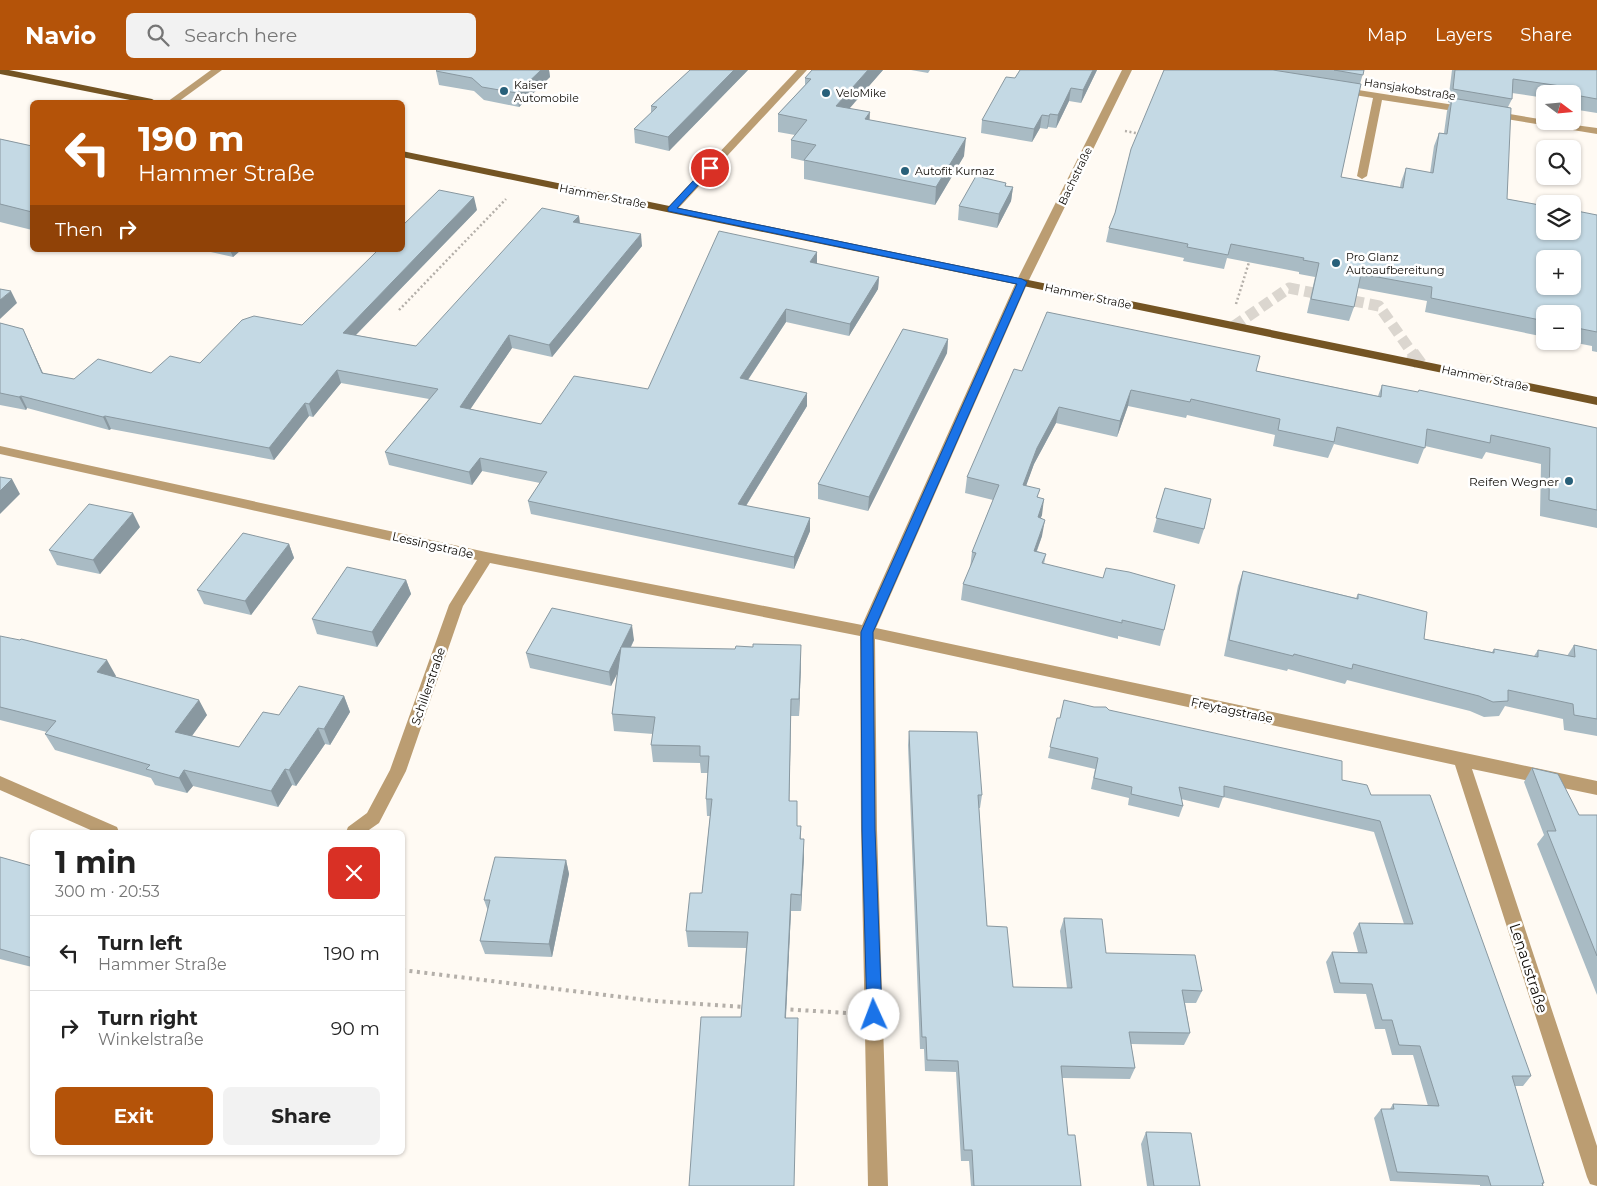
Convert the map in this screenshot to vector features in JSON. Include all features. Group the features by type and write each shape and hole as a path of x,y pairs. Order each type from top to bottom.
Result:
{"main road":[{"path":"0,71 142,100"},
{"name":"Hammer Straße","path":"405,155 1597,401"}],"street":[{"path":"175,100 216,70"},
{"path":"671,210 802,70"},
{"name":"Bachstraße","path":"867,632 1022,282 1127,70"},
{"name":"Hansjakobstraße","path":"1332,89 1597,131"},
{"path":"1362,176 1378,96"},
{"name":"Lessingstraße","path":"0,450 486,557 867,632"},
{"name":"Schillerstraße","path":"360,830 376,825 398,771 456,605 486,557"},
{"path":"867,632 868,830 878,1186"},
{"name":"Freytagstraße","path":"867,632 1597,788"},
{"name":"Lenaustraße","path":"1461,759 1597,1177"},
{"path":"0,783 106,830"}],"path":[{"path":"1099,126 1147,135"},
{"path":"399,310 524,180"},
{"path":"1230,325 1250,259"},
{"path":"405,970 654,1001 750,1007"},
{"path":"779,1009 874,1015"}],"building":[{"path":"437,70 541,70 517,93 482,87 472,78"},
{"path":"690,70 734,70 668,137 634,129 657,107 651,106"},
{"path":"812,70 868,70 836,106 870,112 865,119 966,138 936,187 804,160 816,145 791,140 807,120 778,114 811,79 805,78"},
{"path":"1020,70 1093,70 1083,90 1071,88 1058,115 1042,115 1034,129 982,120 1006,77 1015,78"},
{"path":"1164,70 1273,70 1361,84 1341,177 1403,188 1406,168 1433,173 1439,133 1447,134 1452,98 1511,108 1507,199 1536,204 1536,240 1581,240 1581,212 1597,215 1597,332 1581,329 1581,305 1536,305 1536,319 1431,298 1432,287 1361,274 1354,307 1311,299 1319,263 1303,260 1304,258 1231,244 1228,255 1187,247 1188,244 1109,228 1115,213 1131,149"},
{"path":"1334,70 1364,70 1363,75"},
{"path":"1455,70 1597,70 1597,99 1581,96 1581,85 1554,85 1513,79 1512,99 1453,89"},
{"path":"0,139 30,146 30,212 0,204"},
{"path":"976,176 1006,183 1005,186 1013,187 999,214 959,206"},
{"path":"439,190 474,197 343,333 416,346 542,208 579,216 573,222 641,234 549,345 509,335 460,407 541,424 574,376 648,389 719,231 817,252 810,262 879,277 850,324 786,309 740,378 807,393 738,504 810,518 794,557 528,501 547,472 480,458 469,472 385,452 438,389 337,370 309,404 305,403 269,448 103,417 21,396 0,393 0,323 23,329 42,373 74,379 98,359 151,373 170,356 200,363 242,320 254,316 302,325 376,252 405,252 405,223"},
{"path":"0,289 11,291 0,300"},
{"path":"1047,312 1260,356 1256,371 1381,397 1382,385 1418,392 1419,390 1597,428 1597,510 1549,500 1550,448 1491,435 1490,443 1427,429 1425,448 1337,427 1334,442 1278,430 1280,419 1191,399 1190,402 1131,390 1120,421 1059,407 1037,448 1023,485 1040,489 1037,497 1044,499 1038,517 1045,520 1034,551 1046,554 1042,563 1103,578 1106,568 1129,572 1175,585 1164,630 1122,620 1122,623 963,584 976,553 972,552 999,485 967,477 1014,369 1022,371"},
{"path":"903,329 948,339 869,497 818,484"},
{"path":"0,477 12,479 0,491"},
{"path":"1165,488 1211,499 1204,529 1156,518"},
{"path":"89,504 133,513 93,560 49,550"},
{"path":"243,533 289,544 245,601 197,590"},
{"path":"347,567 406,580 372,632 312,619"},
{"path":"1243,571 1358,599 1358,594 1427,612 1424,639 1494,653 1494,649 1538,657 1538,650 1575,657 1574,645 1597,650 1597,719 1574,715 1573,704 1508,690 1508,701 1493,702 1479,696 1353,664 1352,669 1229,640"},
{"path":"552,608 632,625 609,672 526,653"},
{"path":"0,636 21,639 107,660 97,672 199,700 175,732 239,747 263,712 279,715 299,686 344,696 324,729 318,728 289,770 285,769 271,791 184,770 179,778 146,769 150,765 45,734 56,721 0,707"},
{"path":"753,644 801,645 799,699 791,699 789,801 797,801 797,826 801,826 800,839 804,839 801,895 791,894 785,1018 798,1018 794,1186 689,1186 701,1017 741,1017 748,932 686,931 690,893 702,893 712,799 706,799 709,756 700,756 700,746 651,745 655,717 612,714 621,647 735,649 736,646 753,647"},
{"path":"1064,700 1094,707 1106,707 1109,710 1342,761 1342,780 1367,785 1371,795 1430,795 1531,1076 1512,1076 1544,1183 1542,1183 1543,1186 1491,1186 1488,1176 1397,1172 1381,1109 1394,1109 1393,1104 1439,1106 1420,1046 1399,1045 1392,1020 1382,1020 1372,984 1340,983 1332,952 1367,953 1359,923 1413,924 1380,821 1224,786 1224,797 1179,787 1183,806 1131,794 1132,787 1094,778 1098,758 1050,747 1057,718 1060,718"},
{"path":"909,731 977,732 982,795 978,795 987,926 1007,927 1013,987 1072,988 1064,918 1102,919 1106,953 1195,955 1202,991 1182,990 1190,1033 1129,1032 1135,1068 1061,1066 1068,1135 1075,1135 1081,1186 974,1186 972,1150 964,1150 958,1061 927,1060 926,1037 922,1037"},
{"path":"1532,768 1558,774 1579,815 1597,815 1597,956 1547,831 1556,831"},
{"path":"0,857 30,865 30,957 0,949"},
{"path":"495,857 566,860 549,944 480,941 490,900 484,900"},
{"path":"1146,1132 1191,1133 1200,1186 1154,1186"}],"tunnel":[{"path":"1234,326 1289,288 1379,306 1413,354"},
{"path":"1412,353 1420,364"}],"place":[{"name":"Kaiser Automobile","path":"504,91"},
{"name":"VeloMike","path":"826,93"},
{"name":"Autofit Kurnaz","path":"905,171"},
{"name":"Pro Glanz Autoaufbereitung","path":"1336,263"},
{"name":"Reifen Wegner","path":"1569,481"}],"route":[{"path":"710,168 671,210 1022,282 867,632 868,830 874,1015"}]}
